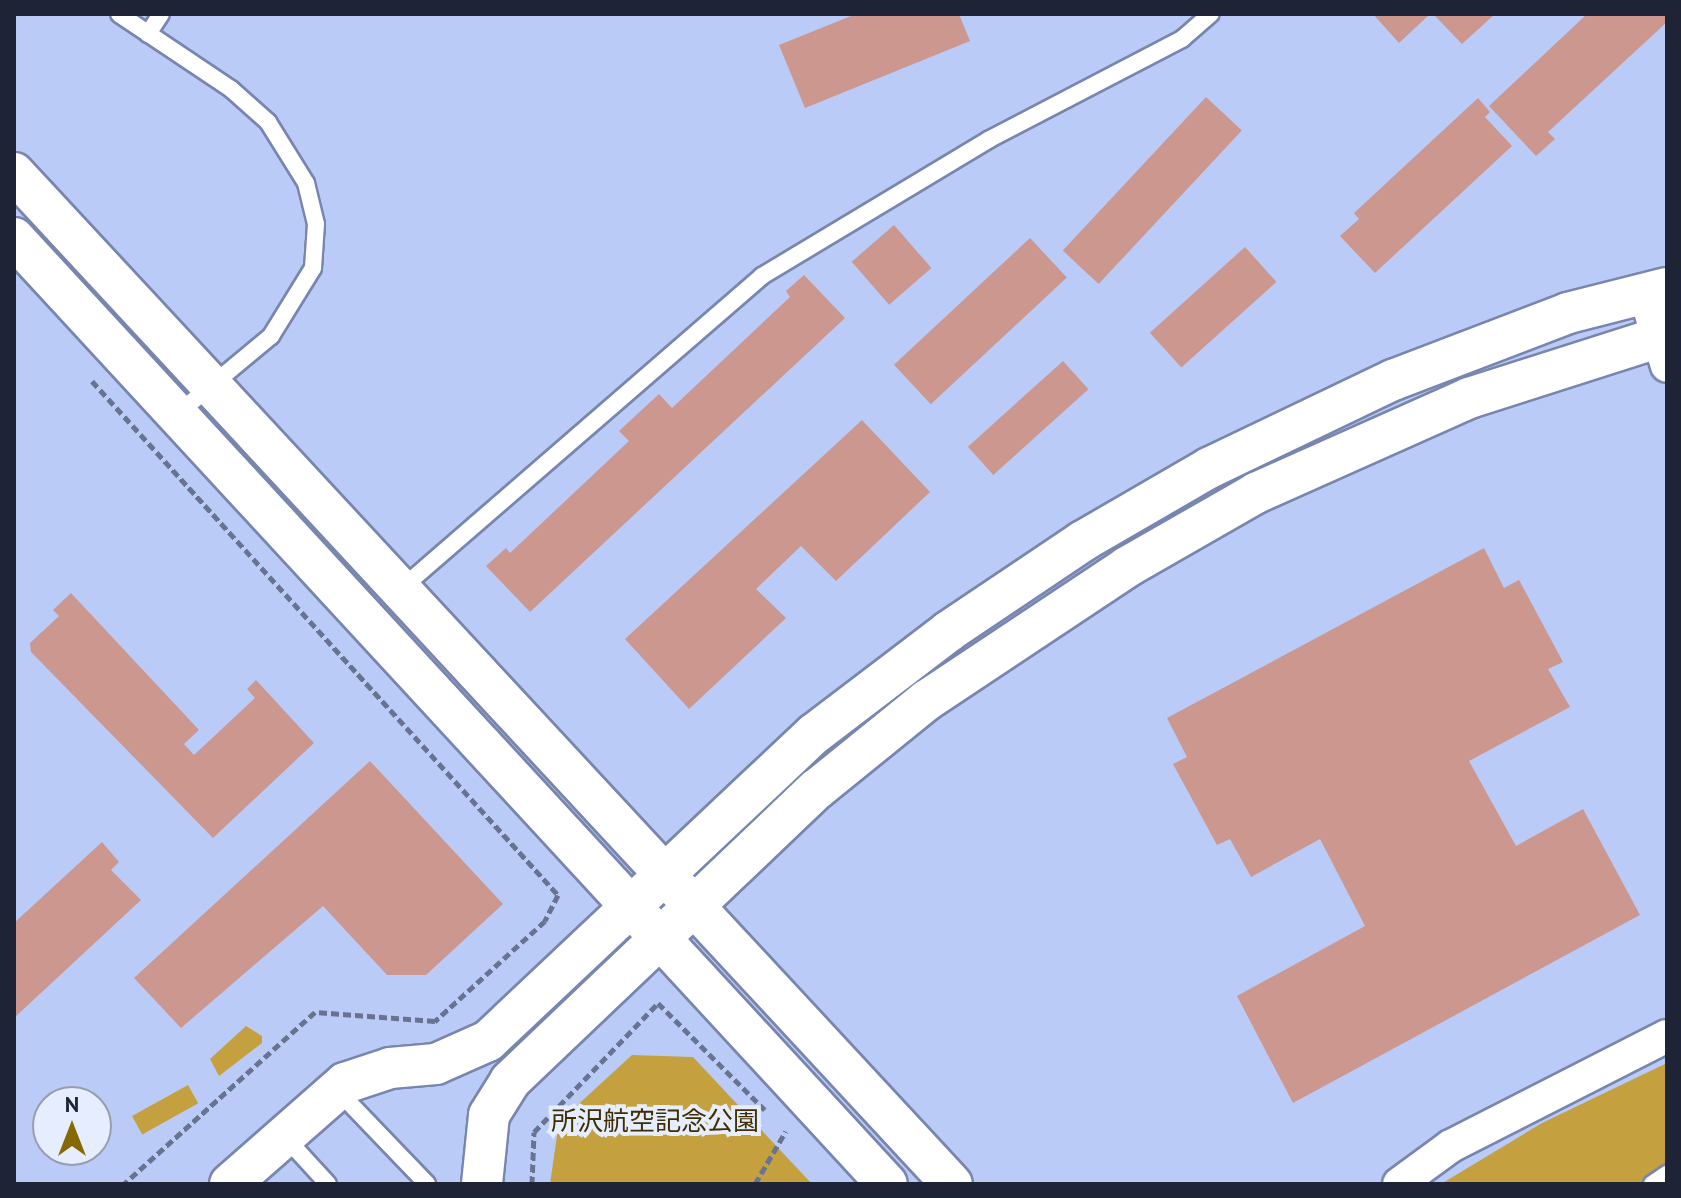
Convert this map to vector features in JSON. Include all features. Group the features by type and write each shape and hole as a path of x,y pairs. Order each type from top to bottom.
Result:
{"street":[{"path":"14,173 952,1184"},
{"path":"14,238 887,1184"},
{"path":"230,1184 336,1088 368,1073 449,1060 488,1041 634,908 764,778 874,685 1083,541 1209,468 1393,380 1568,313 1656,291 1665,346 1469,398 1256,493 1177,537 1027,630 866,747 510,1081 489,1115 482,1184"},
{"path":"1399,1184 1451,1146 1667,1036"}],"lane":[{"path":"119,14 249,104 283,142 313,203 316,245 304,290 271,336 177,414"},
{"path":"148,34 161,14"},
{"path":"402,588 762,276 988,140 1182,39 1211,14"},
{"path":"336,1088 427,1184"},
{"path":"283,1135 328,1184"},
{"path":"1652,1184 1667,1174"}],"path":[{"path":"124,1184 315,1012 435,1021 545,921 558,895 167,465"},
{"path":"532,1184 534,1132 658,1003 796,1142"},
{"path":"755,1184 786,1131"}],"green space":[{"path":"246,1026 262,1036 262,1043 219,1076 210,1059"},
{"name":"所沢航空記念公園","path":"632,1055 693,1057 812,1184 550,1184 559,1122"},
{"path":"1667,1063 1667,1184 1441,1184 1542,1123"},
{"path":"188,1085 198,1103 142,1134 132,1116"}],"building":[{"path":"856,14 959,14 970,41 805,108 779,45"},
{"path":"1373,14 1430,14 1399,43"},
{"path":"1433,14 1495,14 1462,44"},
{"path":"1587,14 1667,14 1667,22 1548,132 1555,139 1536,156 1489,106"},
{"path":"1206,97 1242,130 1099,284 1063,251"},
{"path":"1478,98 1490,112 1485,117 1512,146 1375,273 1340,236 1359,219 1354,213"},
{"path":"894,225 931,268 889,305 852,262"},
{"path":"1030,238 1067,277 931,404 894,365"},
{"path":"1245,247 1276,282 1181,368 1150,333"},
{"path":"804,275 845,318 530,612 486,566 506,548 510,553 629,441 619,431 659,394 672,408 790,297 786,291"},
{"path":"1063,361 1088,389 993,475 968,447"},
{"path":"862,420 930,492 836,581 801,546 756,589 786,618 689,709 625,639"},
{"path":"1484,548 1504,588 1519,580 1563,662 1548,669 1570,707 1469,761 1516,846 1583,809 1640,915 1293,1103 1237,996 1365,926 1320,839 1251,877 1230,839 1217,845 1173,764 1187,757 1167,718"},
{"path":"71,593 199,730 184,744 194,755 255,698 247,689 256,680 314,743 213,838 31,652 30,643 59,616 53,610"},
{"path":"370,761 503,904 426,975 387,975 323,906 181,1028 134,978"},
{"path":"102,842 119,862 111,870 141,900 14,1018 14,923"}]}
